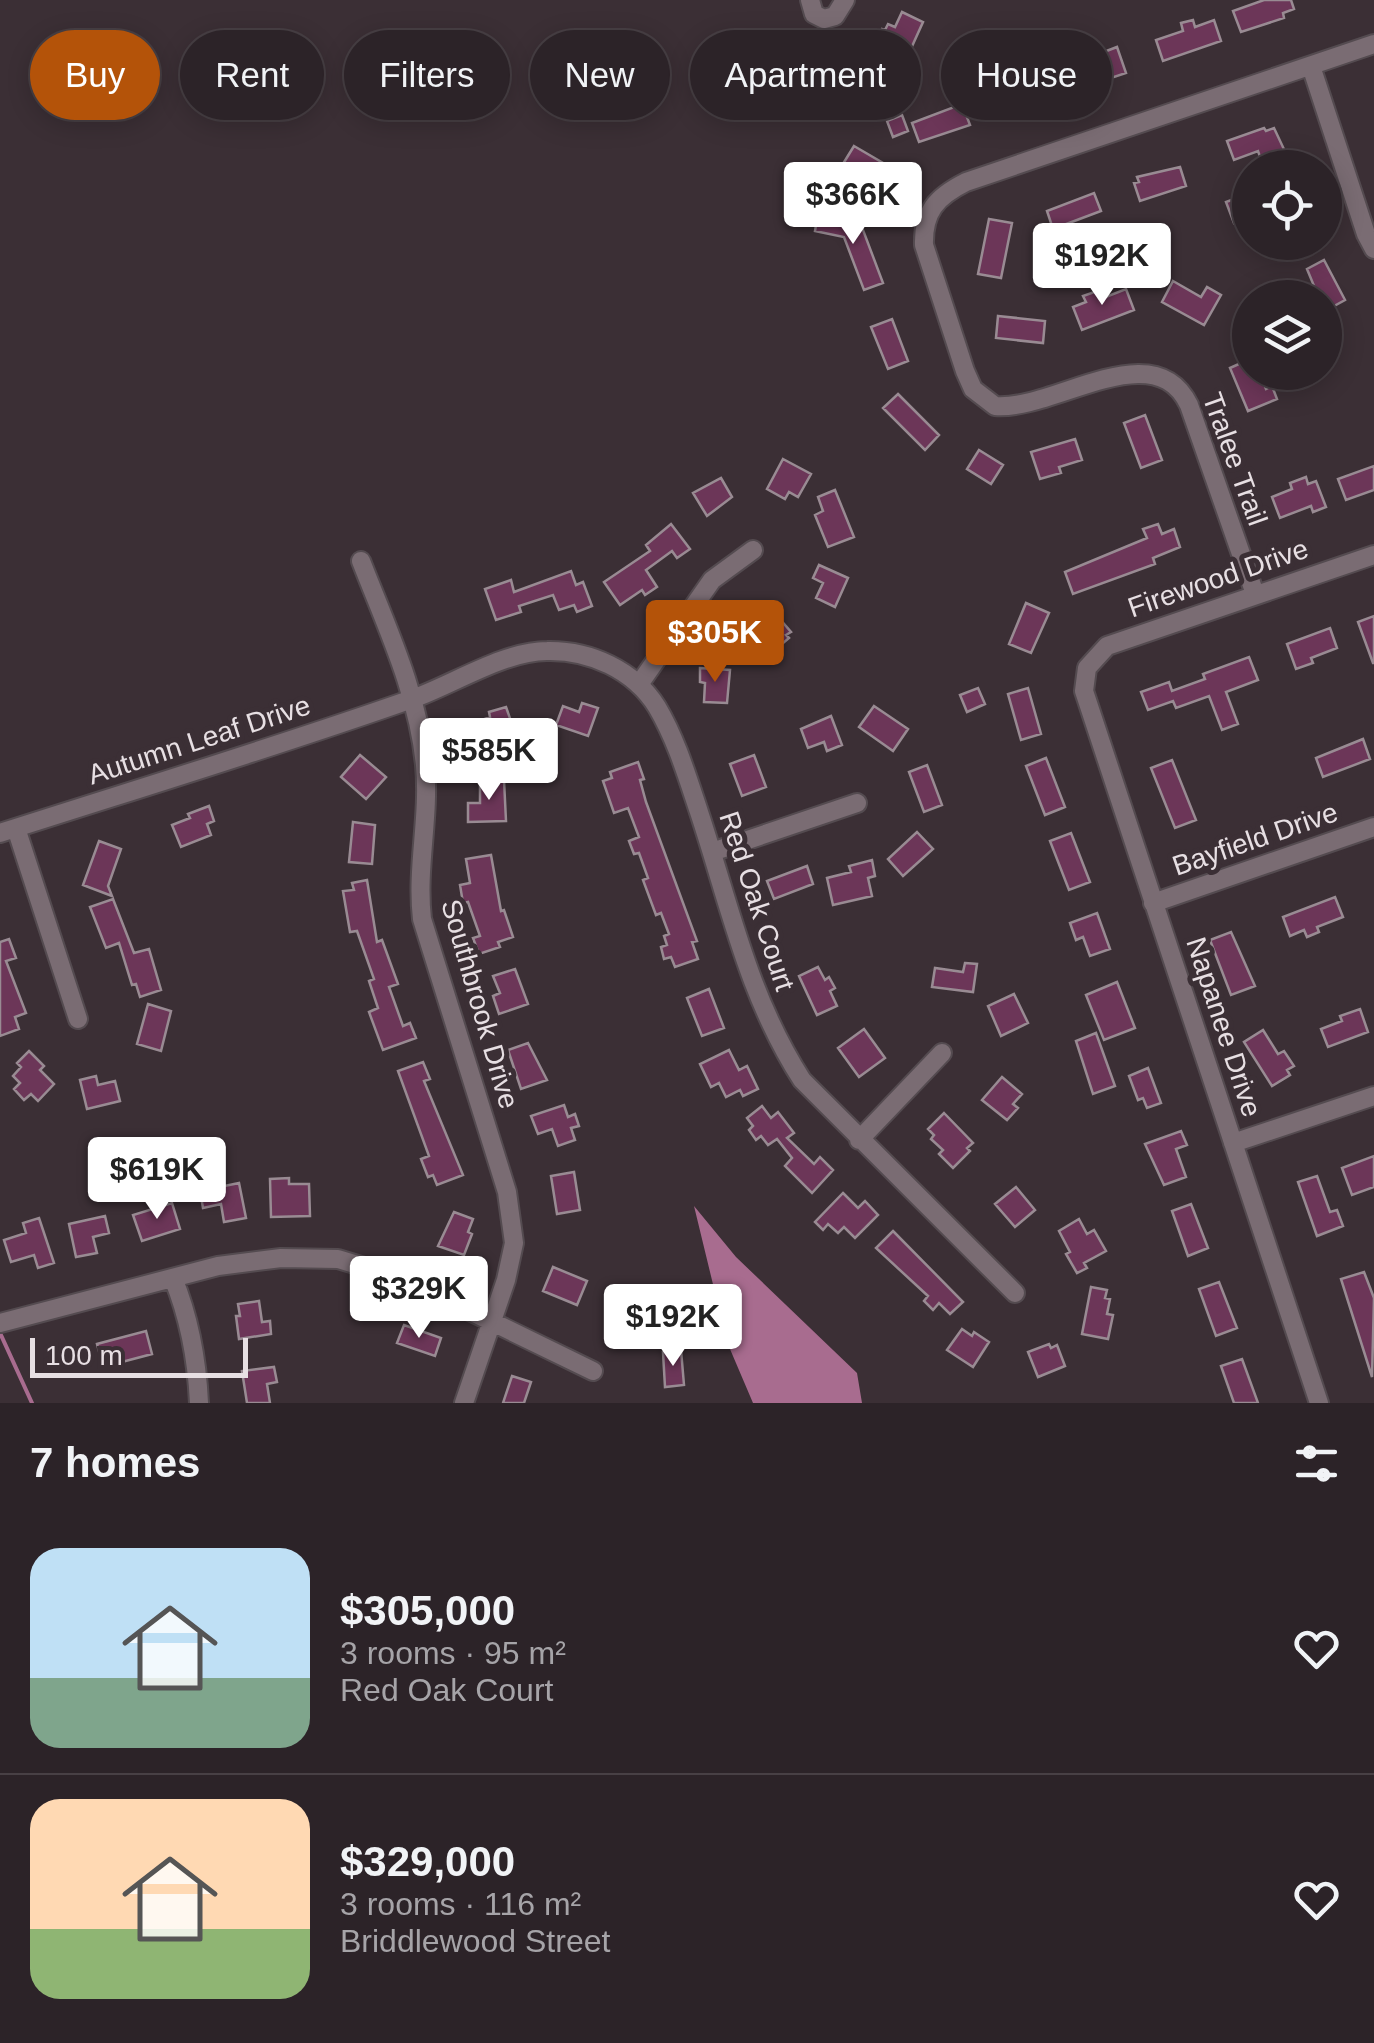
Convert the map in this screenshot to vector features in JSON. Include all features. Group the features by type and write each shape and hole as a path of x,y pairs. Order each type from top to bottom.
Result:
{"street":[{"path":"810,0 814,14 824,19 836,16 845,0"},
{"name":"Tralee Trail","path":"1255,594 1189,405 1178,388 1161,376 1139,372 1031,404 995,406 973,389 965,372 924,245 924,226 930,208 946,192 966,182 1374,44"},
{"path":"1311,66 1374,249"},
{"path":"640,684 712,580 753,550"},
{"name":"Firewood Drive","path":"1087,668 1108,646 1374,554"},
{"name":"Southbrook Drive","path":"361,560 414,698 426,768 418,884 422,919 508,1192 514,1243 506,1280 464,1403"},
{"name":"Red Oak Court","path":"414,698 512,658 545,651 581,655 614,666 640,684 658,708 680,754 754,991 776,1040 802,1080 1015,1293"},
{"name":"Napanee Drive","path":"1087,668 1084,691 1319,1403"},
{"name":"Autumn Leaf Drive","path":"8,831 414,698"},
{"path":"712,852 857,803"},
{"name":"Bayfield Drive","path":"1154,903 1374,827"},
{"path":"8,831 78,1019"},
{"path":"859,1140 942,1053"},
{"path":"1233,1143 1374,1096"},
{"path":"0,1323 218,1266 265,1260 338,1259 404,1279 593,1372"},
{"path":"172,1278 182,1301 197,1368 199,1403"}],"shaded area":[{"path":"694,1206 736,1257 857,1373 862,1403 753,1403 727,1342"}],"building":[{"path":"1264,0 1291,0 1294,9 1283,13 1284,18 1241,32 1233,11"},
{"path":"902,12 923,22 919,30 885,30 888,24 895,27"},
{"path":"1193,20 1195,27 1214,20 1221,41 1163,61 1156,40 1183,31 1181,23"},
{"path":"1117,47 1126,73 1112,78 1112,49"},
{"path":"941,112 941,120 968,120 970,125 919,142 912,123"},
{"path":"904,120 908,131 893,137 887,121"},
{"path":"1274,128 1284,150 1232,150 1232,155 1227,141"},
{"path":"854,146 883,163 868,188 875,192 863,211 837,195 847,178 838,172"},
{"path":"1180,167 1186,186 1140,201 1134,183 1139,182 1137,177"},
{"path":"1094,193 1101,211 1053,229 1047,211"},
{"path":"818,214 860,222 883,283 864,290 844,237 815,231"},
{"path":"989,219 1012,223 1001,278 978,274"},
{"path":"1324,260 1334,280 1312,280 1307,269"},
{"path":"1173,281 1201,297 1207,287 1221,295 1204,325 1162,302"},
{"path":"1126,289 1134,310 1082,330 1073,307 1086,302 1083,296 1100,290 1103,298"},
{"path":"998,316 1045,321 1043,343 996,338"},
{"path":"892,319 908,361 888,369 871,327"},
{"path":"1239,390 1274,390 1277,399 1248,411"},
{"path":"898,394 939,435 925,450 883,408"},
{"path":"1145,415 1162,460 1141,468 1124,423"},
{"path":"1075,439 1082,460 1059,467 1061,473 1040,479 1031,452"},
{"path":"979,450 1003,465 991,484 967,469"},
{"path":"783,459 811,474 798,497 789,492 785,499 767,489"},
{"path":"1374,466 1374,490 1346,500 1338,479"},
{"path":"1306,477 1308,484 1316,481 1326,507 1313,512 1311,506 1280,518 1272,497 1292,489 1290,483"},
{"path":"721,478 732,497 707,516 693,493"},
{"path":"835,490 854,537 828,547 815,515 823,511 818,497"},
{"path":"671,524 690,549 677,558 672,551 646,570 657,587 645,595 642,590 620,605 604,582 650,551 646,545"},
{"path":"1158,524 1162,534 1174,529 1180,547 1153,558 1155,564 1073,594 1065,572 1147,538 1143,529"},
{"path":"819,565 848,578 835,607 816,598 823,583 813,578"},
{"path":"571,571 576,585 583,582 592,606 577,612 574,605 559,610 553,595 519,606 521,612 496,620 485,589 511,580 514,592"},
{"path":"1026,603 1049,613 1031,653 1009,644"},
{"path":"773,611 791,632 768,656 755,641 768,630 761,622"},
{"path":"1374,616 1374,663 1373,663 1358,622"},
{"path":"1330,628 1337,648 1296,669 1287,644"},
{"path":"1249,657 1258,680 1226,692 1238,724 1222,730 1209,696 1176,708 1173,701 1148,710 1141,692 1169,682 1172,691 1205,679 1203,674"},
{"path":"700,668 730,670 727,703 704,702 705,683 700,682"},
{"path":"978,688 985,704 967,712 960,695"},
{"path":"1028,688 1041,734 1021,740 1008,694"},
{"path":"582,703 598,708 588,736 556,725 563,706 579,712"},
{"path":"874,706 908,729 893,751 859,727"},
{"path":"506,707 517,738 473,753 463,727"},
{"path":"831,716 842,745 827,751 824,742 808,748 801,729"},
{"path":"1363,739 1370,759 1323,777 1316,758"},
{"path":"360,755 386,777 366,799 341,777"},
{"path":"754,755 766,787 742,796 730,764"},
{"path":"1046,758 1065,807 1045,815 1026,766"},
{"path":"1172,760 1196,820 1175,828 1151,768"},
{"path":"638,762 646,802 697,941 692,942 698,959 675,967 671,957 664,959 661,947 667,945 664,936 669,934 661,913 656,915 643,880 648,878 639,853 634,854 629,841 639,837 628,808 614,813 603,781 612,778 610,772"},
{"path":"927,765 942,805 924,812 909,772"},
{"path":"504,780 506,821 468,822 468,803 480,803 480,781"},
{"path":"209,806 214,821 207,824 211,835 181,847 172,825"},
{"path":"353,822 375,825 372,864 349,862"},
{"path":"917,832 933,849 903,876 888,859"},
{"path":"1071,833 1090,882 1069,890 1050,841"},
{"path":"99,841 121,849 108,886 112,896 83,885"},
{"path":"491,855 501,911 504,910 513,937 498,942 500,947 479,954 473,938 480,936 468,902 463,903 460,885 470,883 466,859"},
{"path":"872,860 875,876 868,878 872,896 833,905 827,878 851,872 849,866"},
{"path":"807,866 813,884 774,899 767,881"},
{"path":"367,880 377,942 382,940 398,984 389,987 403,1026 410,1023 416,1038 383,1050 369,1012 378,1008 369,981 374,979 357,931 350,932 343,891 354,890 352,883"},
{"path":"1335,897 1343,917 1317,927 1319,932 1307,937 1304,930 1290,936 1283,917"},
{"path":"113,899 134,953 149,949 161,990 140,997 136,984 132,985 119,943 106,948 90,907"},
{"path":"1097,913 1110,949 1090,956 1083,937 1076,940 1070,923"},
{"path":"1231,932 1255,986 1231,995 1210,940"},
{"path":"9,939 16,958 6,961 26,1013 15,1017 19,1029 0,1036 0,942"},
{"path":"965,963 977,964 973,992 932,987 935,968 963,972"},
{"path":"818,967 835,988 830,991 837,1006 817,1015 799,976"},
{"path":"515,969 528,1004 499,1014 493,996 500,993 493,976"},
{"path":"1117,982 1135,1028 1104,1040 1086,995"},
{"path":"709,989 724,1028 702,1036 687,998"},
{"path":"1014,994 1028,1023 1001,1036 988,1006"},
{"path":"148,1004 171,1011 161,1051 137,1044"},
{"path":"1360,1009 1368,1032 1328,1047 1321,1029"},
{"path":"864,1029 885,1058 859,1077 838,1048"},
{"path":"1263,1030 1278,1054 1284,1051 1294,1066 1287,1070 1290,1075 1272,1086 1244,1042"},
{"path":"1096,1033 1115,1086 1093,1094 1076,1041"},
{"path":"528,1043 547,1080 521,1089 508,1050"},
{"path":"729,1050 739,1070 747,1066 758,1089 743,1096 740,1090 726,1097 719,1083 711,1087 700,1064"},
{"path":"29,1051 54,1084 38,1101 31,1094 24,1100 14,1089 20,1083 13,1076 21,1067 17,1063"},
{"path":"423,1062 430,1079 424,1081 463,1175 437,1185 433,1175 428,1177 421,1159 429,1156 398,1071"},
{"path":"1148,1068 1161,1103 1147,1108 1143,1098 1138,1100 1129,1076"},
{"path":"96,1076 98,1085 115,1081 120,1101 87,1109 80,1080"},
{"path":"1002,1077 1022,1094 1013,1104 1018,1108 1007,1120 982,1100"},
{"path":"564,1105 568,1117 575,1114 579,1126 571,1128 575,1140 558,1146 552,1129 538,1134 531,1116"},
{"path":"762,1106 771,1118 778,1112 794,1133 787,1138 814,1164 820,1157 833,1170 812,1193 785,1166 792,1158 777,1139 768,1145 761,1136 756,1140 749,1130 753,1126 747,1118"},
{"path":"944,1113 973,1143 953,1168 939,1154 943,1150 931,1139 934,1135 928,1129"},
{"path":"1181,1131 1187,1145 1176,1149 1186,1177 1164,1185 1145,1144"},
{"path":"1374,1156 1374,1187 1352,1195 1342,1168"},
{"path":"574,1172 580,1210 557,1214 551,1176"},
{"path":"1317,1176 1330,1212 1337,1210 1343,1226 1317,1236 1298,1182"},
{"path":"289,1178 289,1184 309,1184 310,1216 271,1217 270,1179"},
{"path":"239,1183 246,1218 224,1222 221,1204 203,1208 200,1191"},
{"path":"1016,1187 1035,1210 1015,1227 995,1204"},
{"path":"843,1193 858,1208 865,1201 878,1215 855,1238 844,1227 838,1233 828,1224 823,1230 815,1222"},
{"path":"172,1203 180,1229 142,1241 133,1215"},
{"path":"1191,1204 1208,1248 1188,1256 1172,1211"},
{"path":"454,1212 473,1219 464,1255 438,1246"},
{"path":"105,1216 109,1233 93,1237 97,1253 76,1257 69,1224"},
{"path":"39,1218 54,1263 38,1268 34,1255 11,1262 4,1240 26,1233 23,1223"},
{"path":"1079,1219 1087,1234 1094,1230 1106,1251 1084,1263 1087,1268 1077,1273 1059,1231"},
{"path":"893,1231 963,1302 950,1314 939,1303 933,1310 924,1301 928,1296 876,1248"},
{"path":"553,1267 587,1281 577,1305 543,1291"},
{"path":"1364,1272 1374,1298 1372,1377 1341,1279"},
{"path":"1219,1282 1237,1328 1216,1336 1199,1289"},
{"path":"630,1287 660,1308 649,1326 618,1305"},
{"path":"1091,1287 1107,1290 1105,1298 1110,1299 1107,1314 1113,1315 1108,1339 1082,1334"},
{"path":"259,1301 262,1322 270,1321 271,1334 239,1339 238,1304"},
{"path":"404,1325 441,1338 435,1356 397,1343"},
{"path":"962,1329 989,1342 973,1367 947,1350"},
{"path":"146,1331 152,1354 103,1367 97,1344"},
{"path":"1049,1344 1051,1348 1057,1345 1065,1366 1038,1377 1028,1352"},
{"path":"681,1350 684,1385 665,1387 663,1352"},
{"path":"1242,1359 1258,1403 1234,1403 1221,1366"},
{"path":"274,1367 277,1382 267,1384 270,1403 247,1403 242,1371"},
{"path":"512,1376 531,1382 524,1403 503,1403"}],"waterway":[{"path":"1,1335 32,1403"}]}
